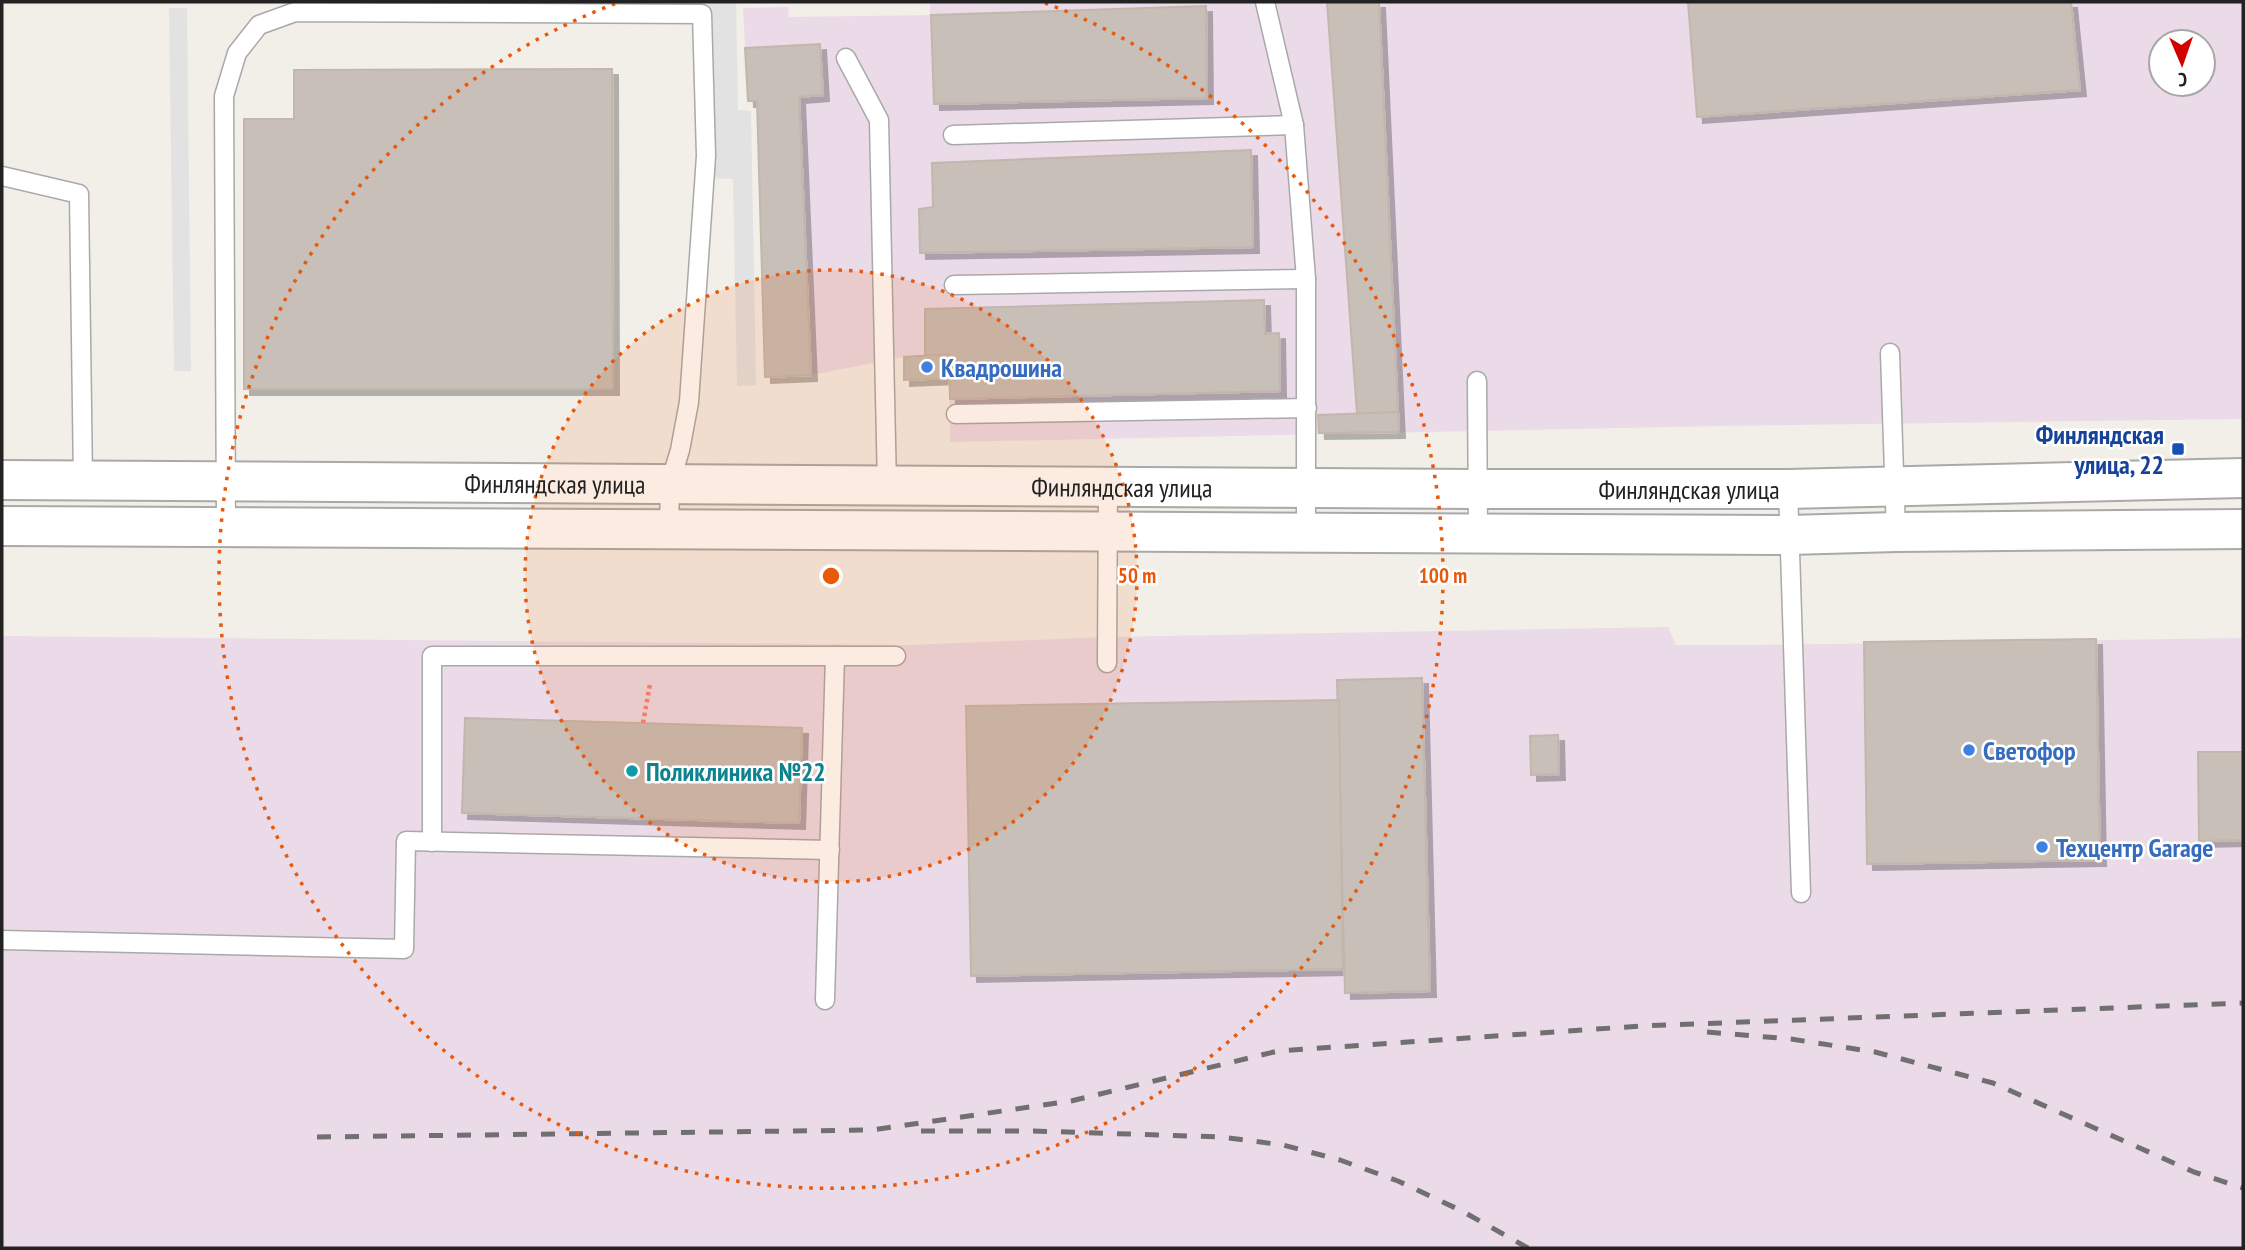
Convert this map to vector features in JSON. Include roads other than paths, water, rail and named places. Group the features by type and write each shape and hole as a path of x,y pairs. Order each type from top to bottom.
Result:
{"street":[{"name":"Финляндская улица","path":"2,480 670,483 887,487 1788,489 2243,478"},
{"name":"Финляндская улица","path":"2,526 1789,535 2243,529"}],"lane":[{"path":"1265,2 1294,125 1306,279 1307,533"},
{"path":"226,528 224,96 237,53 259,25 295,12 702,14 706,156 689,402 670,483 669,530"},
{"path":"846,58 879,120 887,487"},
{"path":"953,135 1294,125"},
{"path":"2,176 79,194 83,480"},
{"path":"954,285 1306,279"},
{"path":"1890,354 1896,532"},
{"path":"1477,381 1478,534"},
{"path":"956,414 1307,408"},
{"path":"1107,663 1108,486"},
{"path":"1788,489 1801,893"},
{"path":"432,842 432,656 896,656"},
{"path":"825,1000 835,656"},
{"path":"2,940 404,949 406,841 830,850"}],"railway":[{"path":"317,1137 872,1130 1071,1101 1278,1051 1641,1026 2243,1003"},
{"path":"1707,1032 1791,1039 1875,1052 1993,1083 2194,1172 2243,1188"},
{"path":"921,1131 1034,1131 1222,1137 1283,1145 1340,1160 1398,1181 1462,1211 1528,1248"}],"place":[{"name":"Квадрошина","path":"927,367"},
{"name":"Финляндская улица, 22","path":"2178,449"},
{"name":"Светофор","path":"1969,750"},
{"name":"Поликлиника №22","path":"632,771"},
{"name":"Техцентр Garage","path":"2042,847"}]}
